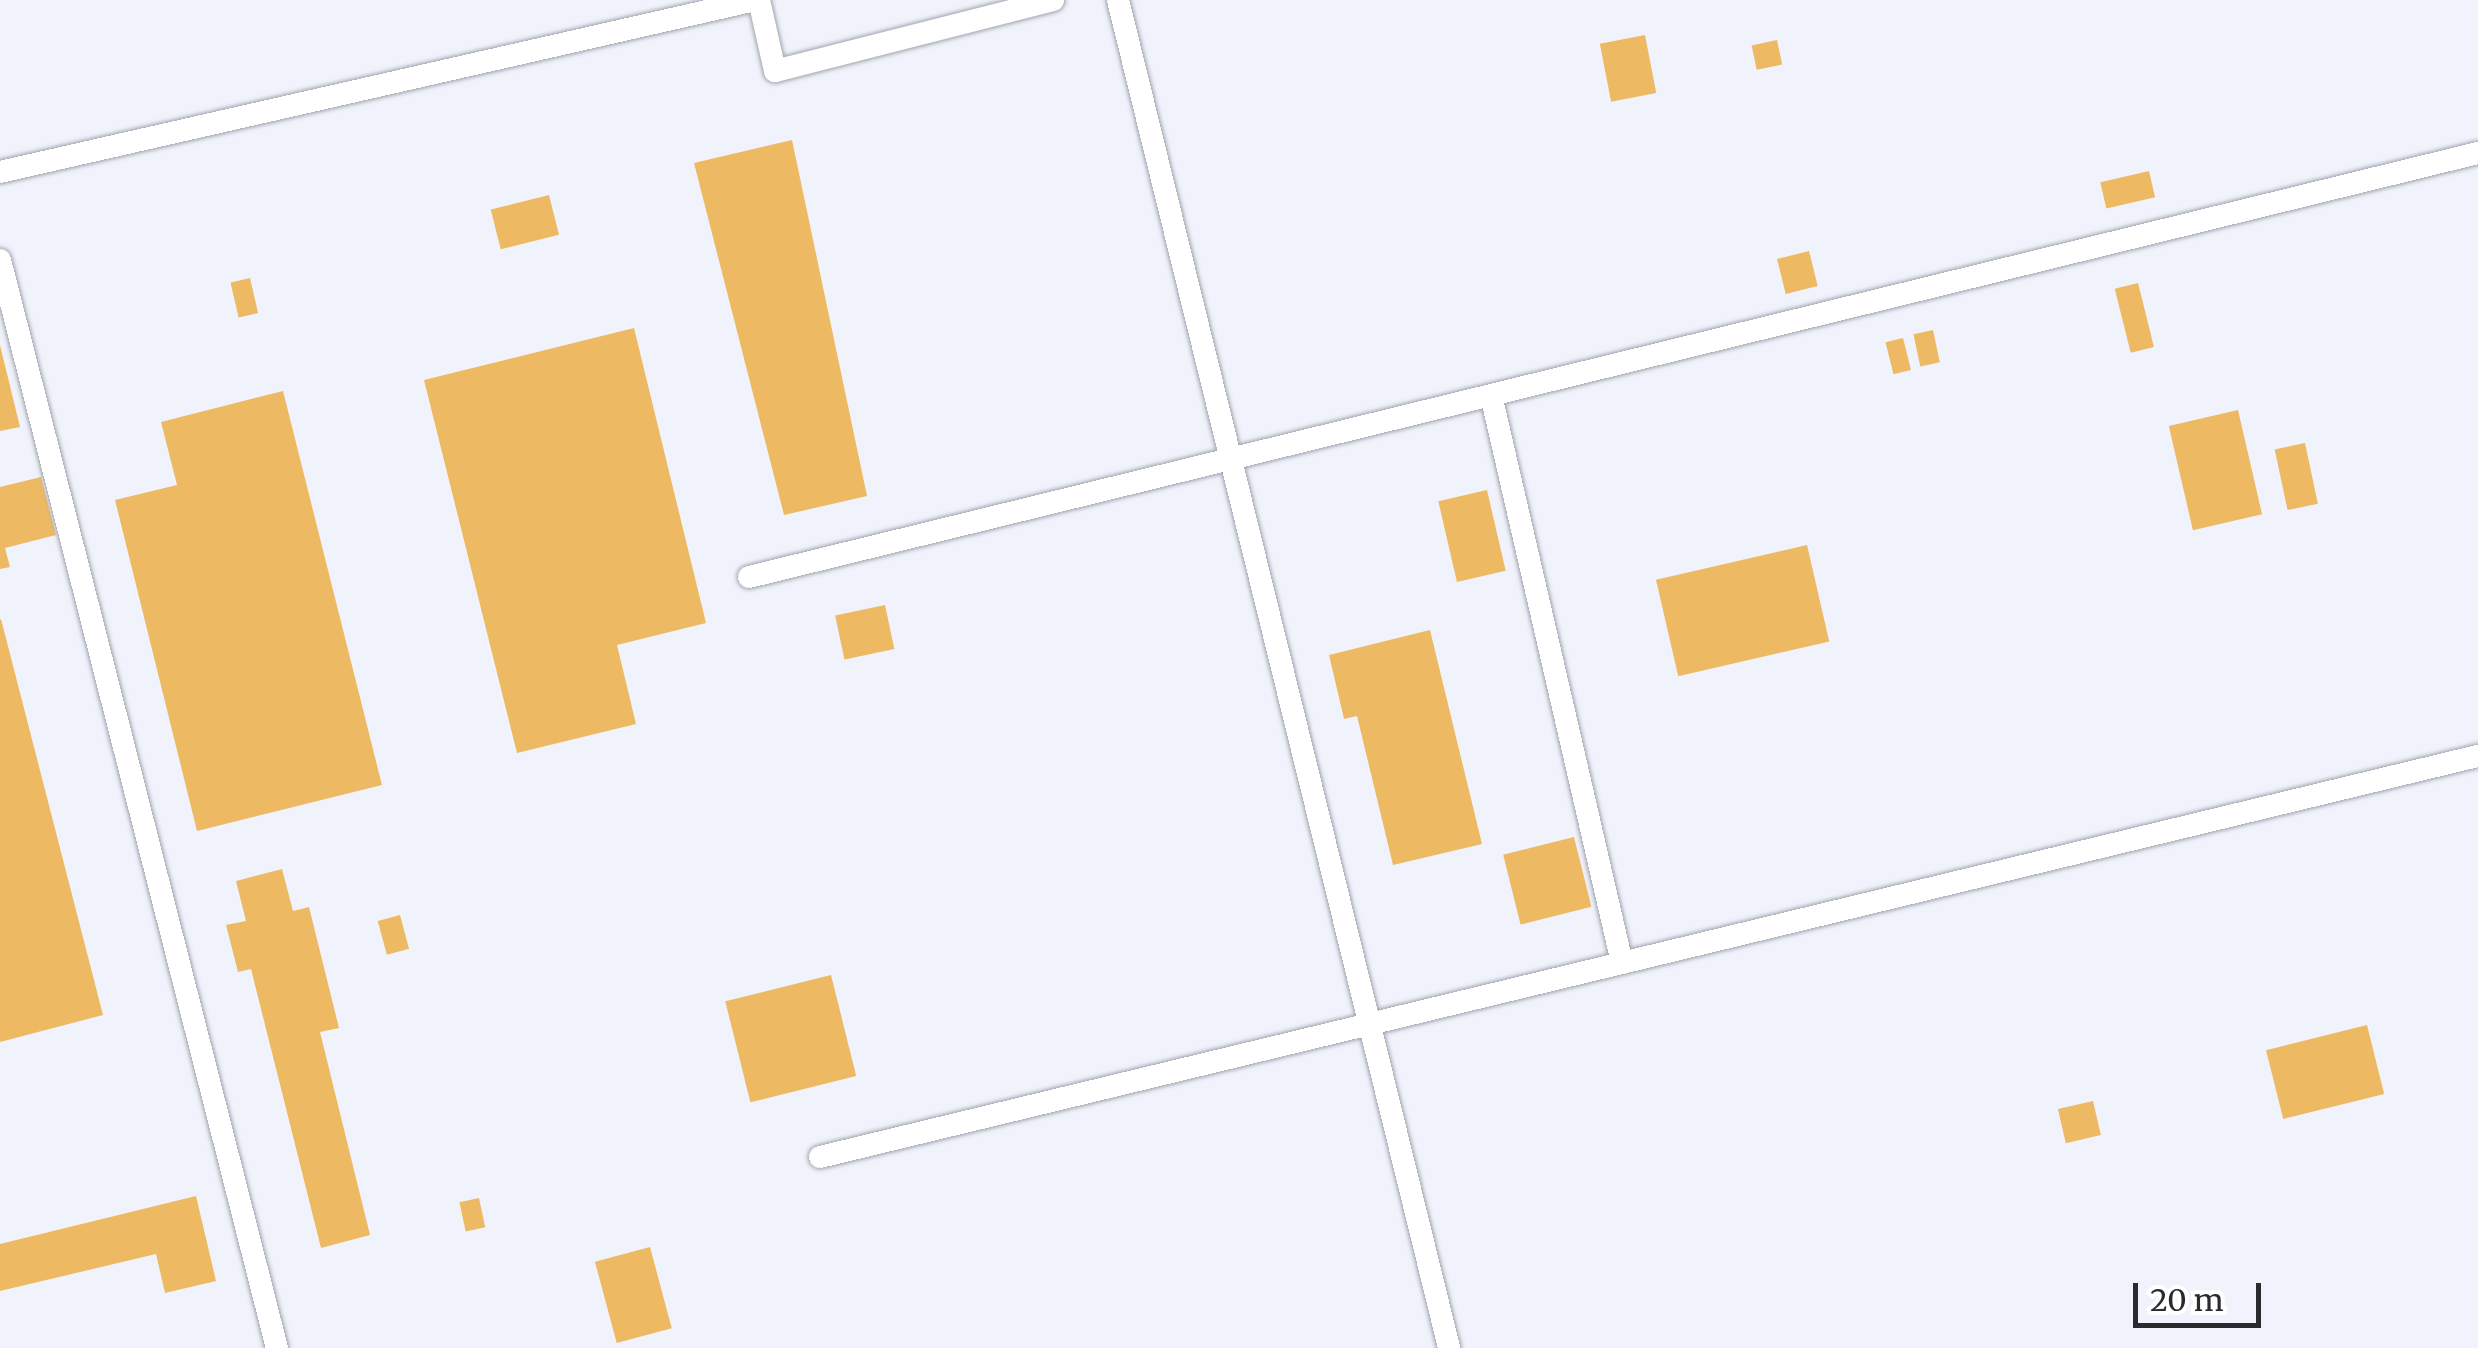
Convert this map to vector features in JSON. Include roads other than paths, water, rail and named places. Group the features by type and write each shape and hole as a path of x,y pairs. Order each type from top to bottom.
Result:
{"lane":[{"path":"0,172 757,0 774,70 1053,0"},
{"path":"1118,0 1449,1348"},
{"path":"750,577 2478,152"},
{"path":"0,260 277,1348"},
{"path":"1492,395 1622,963"},
{"path":"820,1157 2478,756"}]}
